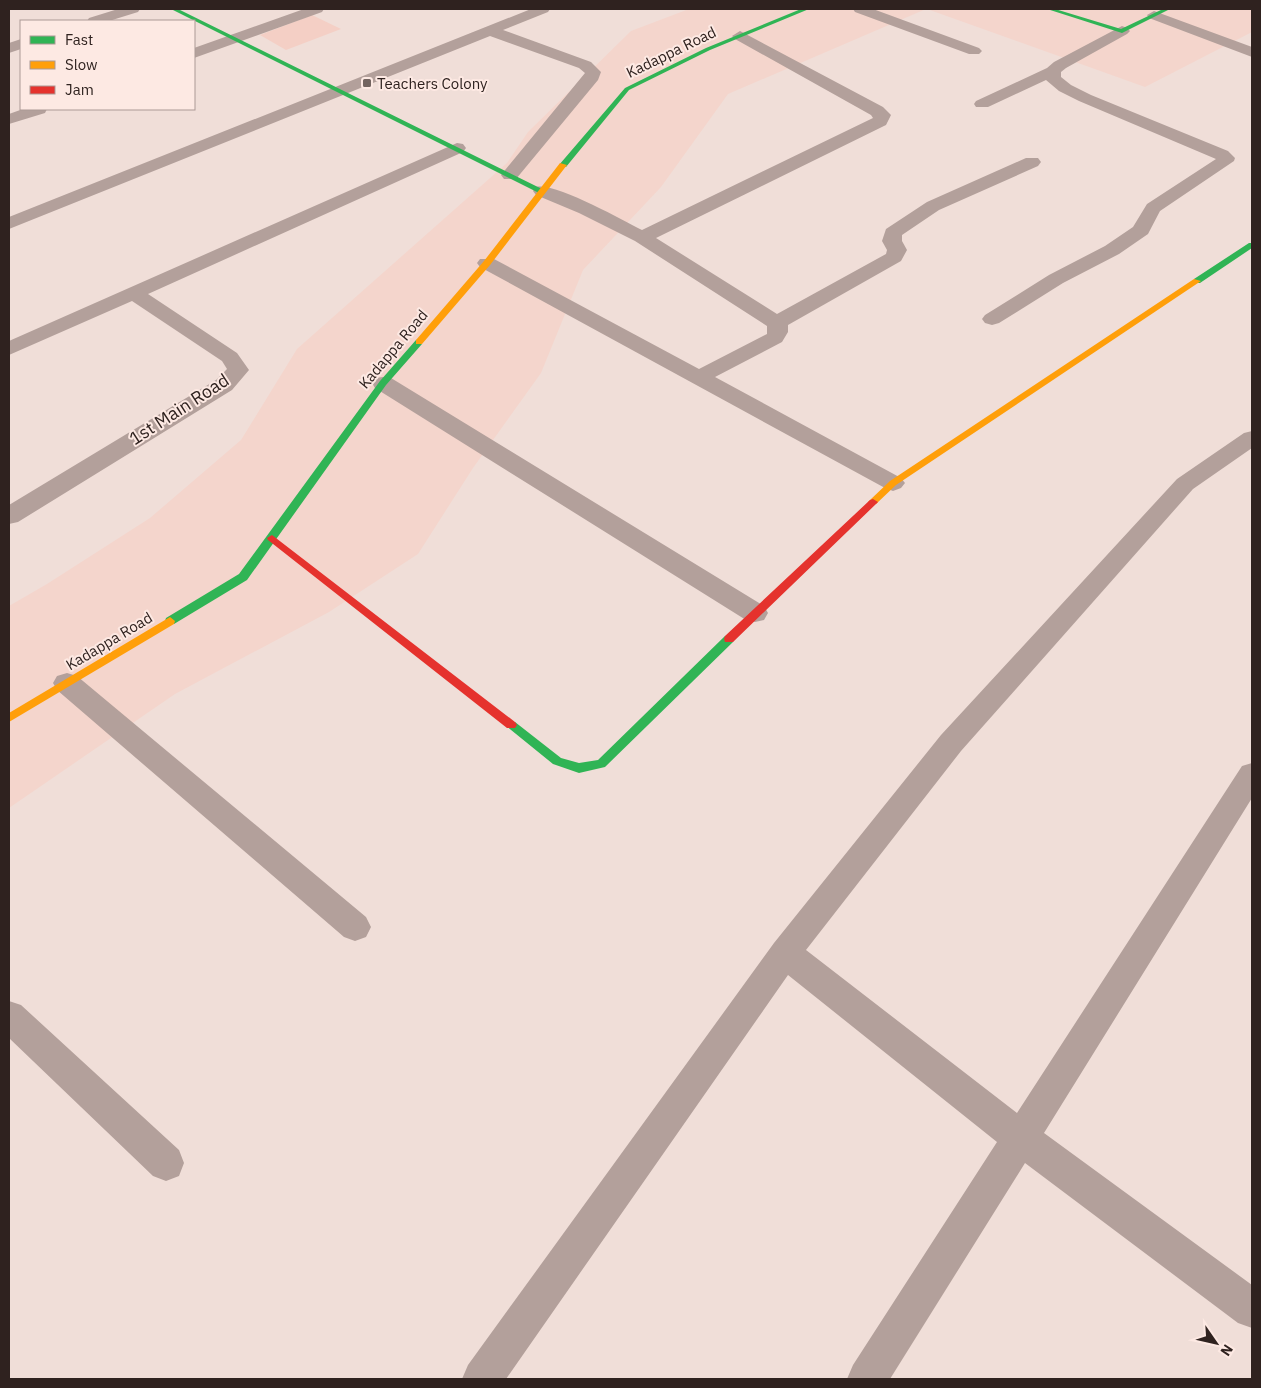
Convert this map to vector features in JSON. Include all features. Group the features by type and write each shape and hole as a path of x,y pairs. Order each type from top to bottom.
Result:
{"main road":[{"path":"174,9 542,191"},
{"name":"Kadappa Road","path":"9,718 243,577 383,383 487,263 542,191 627,89 740,36 806,9"},
{"path":"1050,9 1122,30 1161,12"},
{"path":"272,538 557,761 579,768 601,764 755,613 893,483 1252,245"}],"street":[{"path":"97,20 133,9"},
{"path":"195,53 317,9"},
{"path":"9,223 543,9"},
{"path":"860,9 974,51"},
{"path":"1161,12 1252,52"},
{"path":"488,30 585,65 593,72 592,77 510,175"},
{"path":"982,104 1052,71 1122,30"},
{"path":"642,237 880,121 883,115 740,36"},
{"path":"992,319 1056,279 1119,245 1141,230 1153,208 1225,161 1226,158 1065,88 1053,78 1052,71"},
{"path":"9,120 36,110"},
{"path":"9,349 457,148"},
{"path":"777,323 894,258 898,250 892,241 892,233 933,206 1032,162"},
{"path":"542,191 586,209 642,237 777,323"},
{"path":"487,263 893,483"},
{"name":"1st Main Road","path":"9,516 224,385 238,370 230,357 133,293"},
{"path":"699,377 775,338 778,332 777,323"},
{"path":"383,383 755,613"},
{"path":"482,1379 785,952 951,744 1185,484 1252,438"},
{"path":"67,683 355,927"},
{"path":"867,1379 1022,1139 1252,774"},
{"path":"785,952 1022,1139 1252,1309"},
{"path":"9,1016 166,1162"}],"shaded area":[{"path":"689,9 926,9 728,94 661,187 583,270 541,373 473,468 418,554 329,612 175,694 9,808 9,606 150,518 241,440 297,349 507,163 528,132 631,31"},
{"path":"927,9 1252,9 1252,32 1145,87"},
{"path":"312,15 341,29 286,50 260,35"}],"traffic: fast":[{"path":"174,9 542,191"},
{"path":"563,165 627,89 708,49 806,9"},
{"path":"1050,9 1122,31 1167,9"},
{"path":"1197,281 1252,245"},
{"path":"170,621 243,577 383,383 419,342"},
{"path":"511,725 557,761 579,768 601,764 729,639"}],"traffic: slow":[{"path":"419,342 487,263 563,165"},
{"path":"873,502 893,483 1197,281"},
{"path":"9,718 170,621"}],"traffic: jam":[{"path":"729,639 873,502"},
{"path":"272,538 511,725"}],"place":[{"name":"Teachers Colony","path":"367,83"}]}
